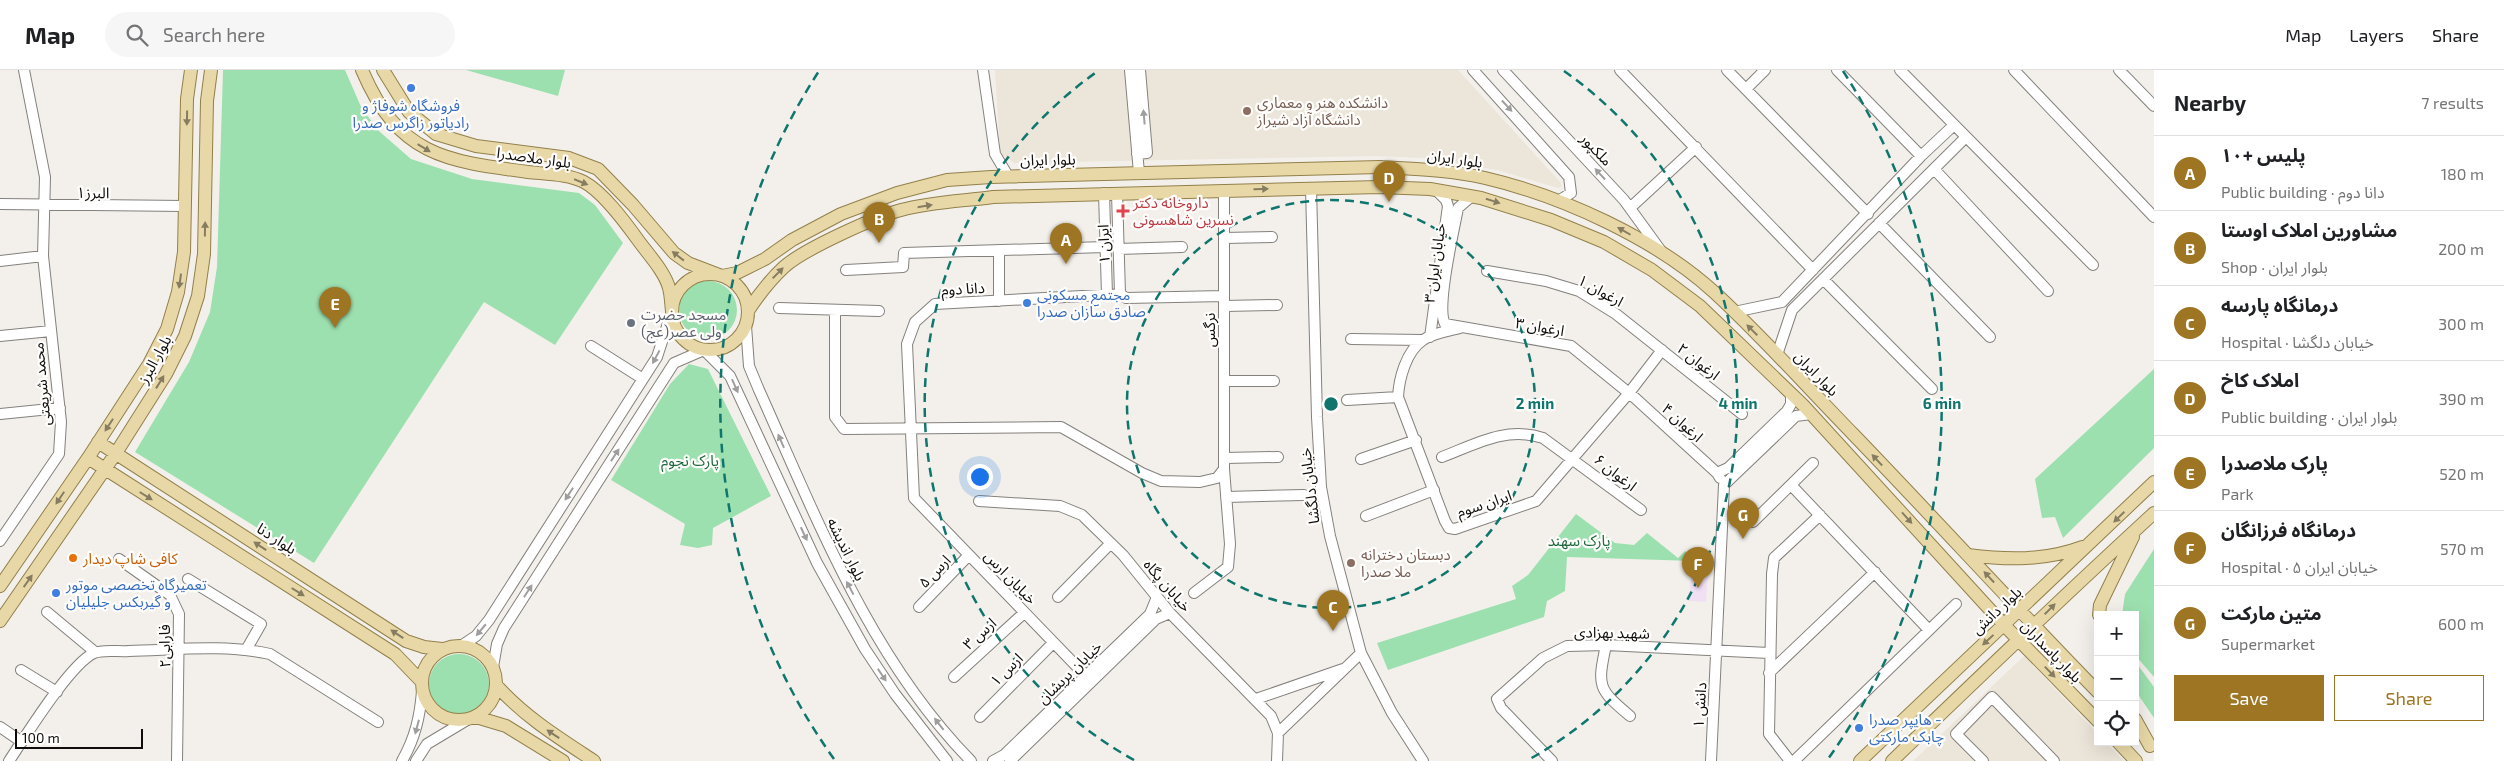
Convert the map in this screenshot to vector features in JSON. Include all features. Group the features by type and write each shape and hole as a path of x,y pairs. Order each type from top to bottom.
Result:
{"main road":[{"name":"بلوار البرز","path":"0,586 88,458 149,364 167,329 178,292 184,252 187,99 191,70"},
{"name":"بلوار البرز","path":"0,621 105,470 166,374 185,336 198,296 204,254 207,101 211,70"},
{"name":"بلوار ملاصدرا","path":"362,70 384,111 397,127 427,150 450,159 491,167 565,177 583,182 598,191 632,232 662,275 668,286 672,311"},
{"name":"بلوار ملاصدرا","path":"383,70 409,112 436,134 476,146 569,158 598,168 633,204 674,253 688,263 722,276"},
{"name":"بلوار ایران","path":"722,276 744,270 792,240 841,214 897,193 947,180 1008,176 1380,167 1432,170 1486,178 1558,202 1613,225 1663,254 1713,291 1864,445 2034,626"},
{"path":"748,311 764,287 786,265 848,232 901,210 951,202 992,197 1379,187 1436,190 1472,196 1551,220 1604,242 1652,270 1700,306 1791,393 2004,625"},
{"path":"841,214 842,225 848,232"},
{"path":"710,274 722,276 732,281 741,289 748,311 746,326 733,342 714,350 704,350 693,346 677,332 672,311 674,299 688,281 710,274"},
{"name":"بلوار دنا","path":"98,442 406,641 442,650"},
{"path":"1851,457 1864,445"},
{"path":"88,458 396,654 422,686 430,706 444,717 455,720 471,718 506,726 563,761"},
{"path":"74,477 88,481 91,490"},
{"name":"بلوار دانش","path":"1860,761 2154,482"},
{"path":"1892,761 1981,675 2020,641 2081,578 2154,513"},
{"path":"2099,611 2100,605 2136,530"},
{"path":"1968,555 2000,560 2042,558 2061,555 2087,545"},
{"name":"بلوار پاسداران","path":"2004,625 2094,717"},
{"name":"بلوار پاسداران","path":"2034,626 2094,688"},
{"path":"422,686 428,662 442,650 461,646 480,652 493,666 497,686 491,704 471,718"},
{"path":"497,686 515,706 594,761"},
{"path":"2139,726 2152,748"},
{"path":"2139,735 2152,748"},
{"path":"2122,746 2136,761"}],"street":[{"name":"محمد شریعتی","path":"0,541 59,454 60,408 43,256 45,177 24,70"},
{"path":"983,70 995,154 1008,176"},
{"path":"1130,70 1139,173"},
{"path":"1138,154 1147,153 1140,70"},
{"path":"1473,70 1569,177 1570,193 1558,202"},
{"name":"ملکپور","path":"1502,70 1630,208 1663,254"},
{"path":"1727,70 1868,214"},
{"path":"1746,89 1764,70"},
{"path":"1837,70 1921,156"},
{"path":"1900,70 2093,265"},
{"path":"2014,70 2154,217"},
{"path":"2119,70 2154,106"},
{"path":"1625,72 1813,270"},
{"path":"1734,312 1782,302 1868,214 1921,156 1954,125"},
{"path":"1777,355 1792,310 1966,137"},
{"path":"1630,208 1696,147"},
{"path":"1934,169 2048,291"},
{"name":"خیابان دلگشا","path":"1311,188 1321,487 1330,536 1361,653 1392,714 1423,761"},
{"name":"نرگس","path":"1194,593 1228,567 1230,544 1224,469 1224,190"},
{"name":"خیابان ایران ۳","path":"1426,339 1448,206 1446,200 1436,190"},
{"name":"ایران ۱","path":"1107,295 1105,247 1110,193"},
{"name":"ایران ۱","path":"1110,193 1118,249 1120,294"},
{"name":"خیابان ایران ۳","path":"1456,327 1445,324 1441,318 1445,279 1458,208 1472,196"},
{"name":"البرز۱","path":"0,204 44,206 185,206"},
{"path":"1879,224 1990,338"},
{"path":"1224,238 1272,237"},
{"path":"846,270 903,267 904,253 1105,247"},
{"path":"1118,249 1182,247"},
{"path":"999,250 999,301"},
{"path":"0,261 43,256"},
{"name":"ارغوان ۱","path":"1487,271 1546,281 1579,291 1616,314 1662,350"},
{"path":"1823,279 1932,388"},
{"name":"دانا دوم","path":"914,498 907,344 915,322 935,304 1120,294 1126,298 1224,301 1277,305"},
{"path":"779,308 880,311"},
{"path":"835,310 835,417 844,429 1062,426 1142,473 1161,482 1200,482 1217,478 1224,469"},
{"path":"461,646 476,636 489,620 657,357 672,311"},
{"name":"بلوار اندیشه","path":"746,326 749,366 752,374 848,586 909,684 940,726 970,761"},
{"path":"1351,339 1426,339 1456,327"},
{"name":"ارغوان ۳","path":"1456,327 1571,346 1629,393"},
{"path":"0,336 51,331"},
{"path":"1347,400 1398,397 1399,384 1404,368 1426,339"},
{"path":"592,346 643,379"},
{"path":"493,666 497,644 504,628 674,363 704,350 730,376 817,563 865,649 895,694 948,761"},
{"name":"ایران سوم","path":"1398,397 1416,440 1445,521 1449,528 1455,529 1536,501 1629,393 1662,350"},
{"name":"ارغوان ۲","path":"1662,350 1742,414"},
{"path":"1224,381 1274,381"},
{"name":"ارغوان ۴","path":"1629,393 1717,473 1724,485"},
{"path":"1717,473 1728,468 1787,411 1791,404 1791,393"},
{"path":"0,414 60,408"},
{"path":"1724,485 1796,416 1811,414"},
{"name":"ارغوان ۶","path":"1442,457 1501,435 1526,432 1543,438 1573,458 1640,510"},
{"path":"1361,459 1416,440"},
{"path":"1224,458 1278,457"},
{"path":"1753,522 1813,463"},
{"name":"دانش ۱","path":"1712,761 1724,485"},
{"path":"1791,485 1929,630"},
{"path":"1366,516 1434,490"},
{"path":"1226,497 1304,495"},
{"name":"خیابان ارس","path":"914,498 1086,676"},
{"name":"خیابان پگاه","path":"979,502 1060,506 1082,515 1123,555 1170,614 1271,716 1278,733 1277,761"},
{"path":"1820,515 1774,558 1772,574 1769,653 1769,734 1792,761 1956,604"},
{"path":"1058,597 1110,544"},
{"name":"ارس ۵","path":"919,607 969,555"},
{"name":"فارابی۲","path":"119,559 170,595 179,614 177,761"},
{"path":"1769,673 1875,572"},
{"path":"188,579 261,624 246,650"},
{"name":"خیابان پریشان","path":"993,761 1004,755 1150,614 1157,597"},
{"path":"47,612 95,652"},
{"name":"ارس ۳","path":"954,676 1024,612"},
{"name":"خیابان پریشان","path":"1010,761 1156,619 1170,614"},
{"name":"ارس ۱","path":"980,717 1053,643"},
{"path":"1606,645 1601,683 1604,693 1630,716"},
{"name":"شهید بهزادی","path":"1552,761 1501,708 1498,699 1543,658 1567,646 1606,645 1769,653"},
{"path":"9,761 79,664 95,652 179,649 246,650 270,654 378,722"},
{"path":"1278,733 1361,653"},
{"path":"1256,699 1346,668"},
{"path":"21,670 57,692"},
{"path":"402,761 413,742 419,720 422,686"},
{"path":"1983,761 1956,734 1992,697 2054,761"},
{"path":"416,761 431,740 471,718"},
{"path":"0,727 22,742"}],"shaded area":[{"name":"دانشکده هنر و معماری دانشگاه آزاد شیراز","path":"995,70 1458,70 1561,183 1561,187 1558,188 1497,170 1424,158 1375,156 1014,163 1000,153"},
{"path":"1691,574 1708,575 1706,602 1689,601"},
{"path":"2024,656 2094,730 2094,746 2110,746 2124,761 1913,761"}],"green space":[{"path":"223,70 345,70 362,109 380,132 411,159 472,179 579,193 595,205 623,243 555,345 484,302 314,563 135,452 189,362 210,312 217,267"},
{"path":"466,70 565,70 558,96"},
{"path":"702,281 714,281 729,289 737,304 737,316 729,331 714,339 702,339 687,331 679,316 679,304 687,289"},
{"name":"پارک نجوم","path":"689,364 708,369 771,496 713,528 712,545 698,548 680,545 685,524 611,480 670,384"},
{"path":"2154,369 2154,448 2063,538 2055,517 2042,518 2035,479"},
{"name":"پارک سهند","path":"1576,514 1615,543 1634,545 1647,533 1678,558 1685,551 1694,561 1567,557 1565,591 1547,601 1544,617 1388,670 1377,643 1516,599 1512,586 1528,575"},
{"path":"2154,549 2154,677 2139,660 2139,611 2123,611 2125,594"},
{"path":"459,654 475,659 480,663 484,668 489,684 484,700 480,705 475,709 459,714 443,709 438,705 434,700 429,684 434,668 438,663 443,659"},
{"path":"2139,666 2154,687 2154,718 2139,696"}],"place":[{"name":"فروشگاه شوفاژ و رادیاتور زاگرس صدرا","path":"411,88"},
{"name":"دانشکده هنر و معماری دانشگاه آزاد شیراز","path":"1247,111"},
{"name":"املاک کاخ","path":"1389,202"},
{"name":"داروخانه دکتر نسرین شاهسونی","path":"1123,211"},
{"name":"مشاورین املاک اوستا","path":"879,243"},
{"name":"پلیس +۱۰","path":"1066,264"},
{"name":"مجتمع مسکونی صادق سازان صدرا","path":"1027,303"},
{"name":"مسجد حضرت ولی عصر(عج)","path":"631,323"},
{"name":"پارک ملاصدرا","path":"335,328"},
{"name":"متین مارکت","path":"1743,539"},
{"name":"کافی شاپ دیدار","path":"73,558"},
{"name":"دبستان دخترانه ملا صدرا","path":"1351,563"},
{"name":"درمانگاه فرزانگان","path":"1698,588"},
{"name":"تعمیرگاه تخصصی موتور و گیربکس جلیلیان","path":"56,593"},
{"name":"درمانگاه پارسه","path":"1333,631"},
{"name":"هایپر صدرا - چابک مارکتی","path":"1859,728"}]}
